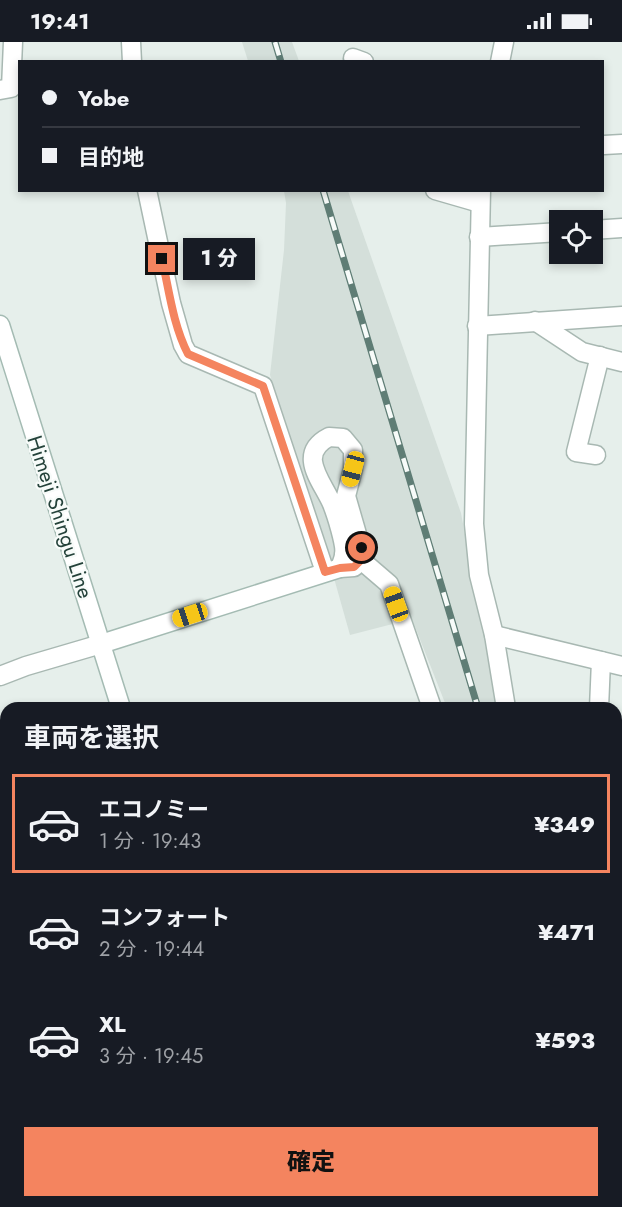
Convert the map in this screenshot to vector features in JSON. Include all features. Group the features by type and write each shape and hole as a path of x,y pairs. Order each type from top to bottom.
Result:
{"street":[{"path":"0,90 11,88 13,42"},
{"path":"131,42 132,60"},
{"path":"500,60 504,42"},
{"path":"147,192 171,303 183,345 188,354 263,386 332,570"},
{"path":"448,192 480,197 474,524 479,575 494,635 505,702"},
{"path":"603,229 622,228"},
{"path":"479,237 549,233"},
{"path":"477,326 622,316"},
{"path":"535,321 582,352 622,362"},
{"name":"Himeji Shingu Line","path":"0,325 119,702"},
{"path":"596,455 576,452 600,357"},
{"path":"0,676 332,570 354,567 361,560 362,548 346,496 353,469 353,450 343,438 329,437 320,442 314,452 314,470 333,506 345,553 332,570"},
{"path":"361,560 389,584 430,702"},
{"path":"494,635 622,666"},
{"path":"599,702 602,661"}],"shaded area":[{"path":"242,42 292,42 299,60 248,60"},
{"path":"284,192 348,192 461,513 496,702 445,702 412,619 350,635 321,532 270,375 284,250 286,203"}],"railway":[{"path":"275,42 280,60"},
{"path":"324,192 476,702"}],"route":[{"path":"162,259 171,303 183,345 188,354 263,386 325,572 354,567 361,560 362,548"}]}
